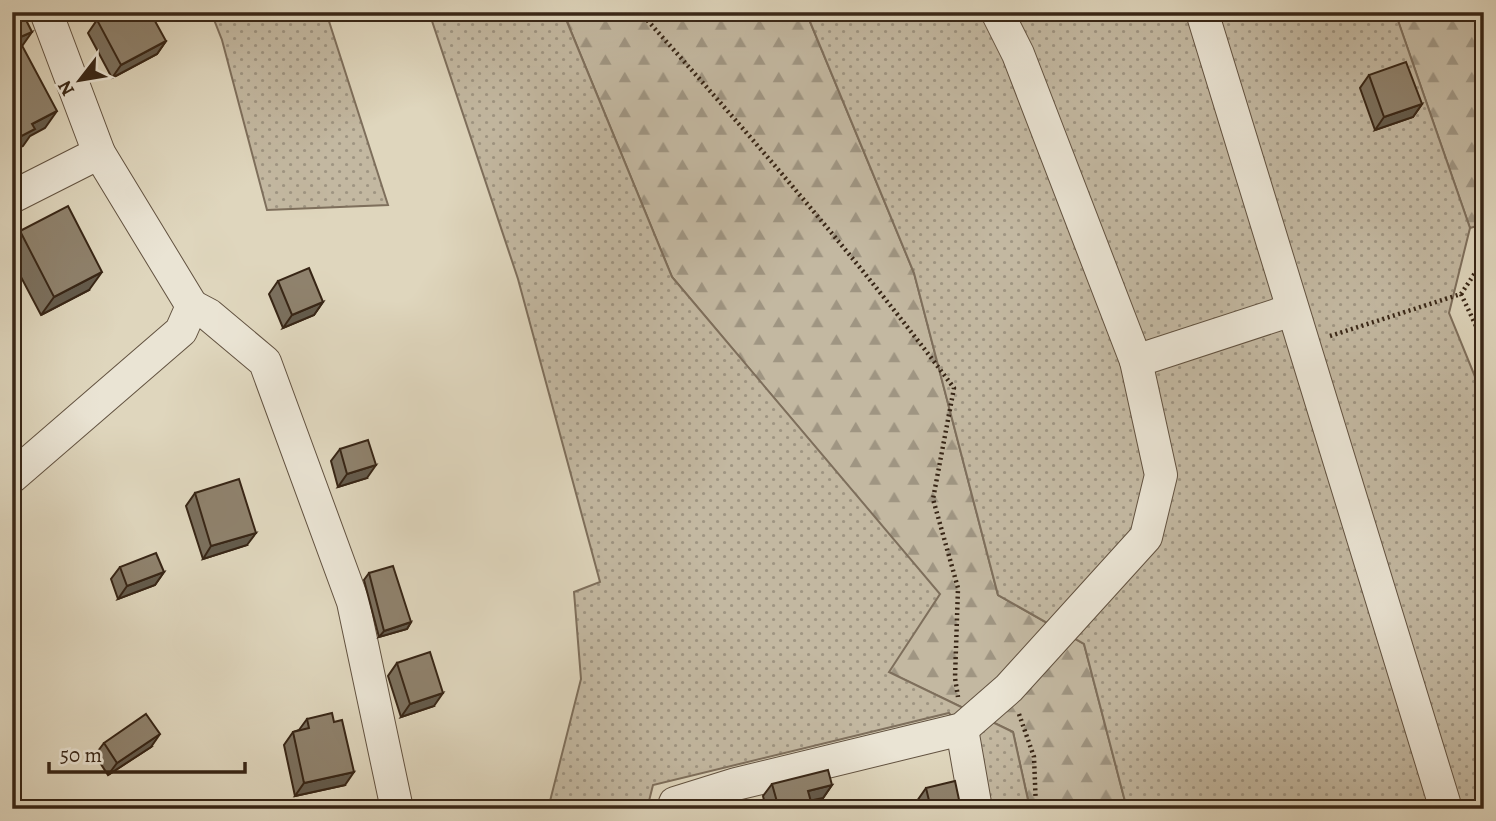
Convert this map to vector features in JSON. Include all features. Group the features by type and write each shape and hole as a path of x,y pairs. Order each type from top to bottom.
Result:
{"street":[{"path":"46,12 99,153 192,306 209,315 265,362 353,602 397,809"},
{"path":"673,809 675,803 736,784 962,729 1009,688 1146,537 1161,475 1136,362 1018,54 996,12"},
{"path":"1202,12 1446,809"},
{"path":"12,197 99,153"},
{"path":"12,477 181,331 192,306"},
{"path":"1136,362 1292,310"},
{"path":"962,729 976,809"}],"path":[{"path":"640,12 755,142 871,280 954,388 933,499 958,588 956,678 962,729"},
{"path":"1303,344 1461,294 1479,267 1484,264"},
{"path":"1461,294 1484,344"},
{"path":"1009,688 1034,757 1035,809"}],"green space":[{"path":"211,12 326,12 388,205 267,210 222,40"},
{"path":"429,12 563,12 672,277 940,594 889,672 1013,732 1030,809 982,809 972,744 949,713 653,785 647,809 548,809 581,679 574,592 600,582 518,279"},
{"path":"563,12 806,12 914,273 998,595 1084,644 1127,809 1030,809 1013,732 888,672 939,594 672,277"},
{"path":"806,12 1395,12 1470,228 1449,313 1478,384 1484,381 1484,809 1127,809 1084,644 998,595 914,273"},
{"path":"1395,12 1484,12 1484,224 1470,228"}],"building":[{"path":"22,12 32,32 18,38 57,111 32,124 35,129 12,141 12,14"},
{"path":"111,12 150,12 166,41 121,65 97,20"},
{"path":"1406,62 1422,104 1384,117 1369,75"},
{"path":"68,206 102,272 54,297 20,231"},
{"path":"309,268 323,302 292,315 278,281"},
{"path":"368,440 376,465 347,474 340,449"},
{"path":"239,479 256,533 211,546 195,493"},
{"path":"156,553 164,572 127,586 120,567"},
{"path":"393,566 411,622 384,631 369,573"},
{"path":"430,652 443,693 410,704 397,663"},
{"path":"332,713 334,722 342,720 354,772 304,783 293,732 309,728 307,719"},
{"path":"146,714 160,734 117,763 104,743"},
{"path":"828,770 832,785 808,791 813,809 779,809 772,784"},
{"path":"955,781 961,809 931,809 926,788"}]}
